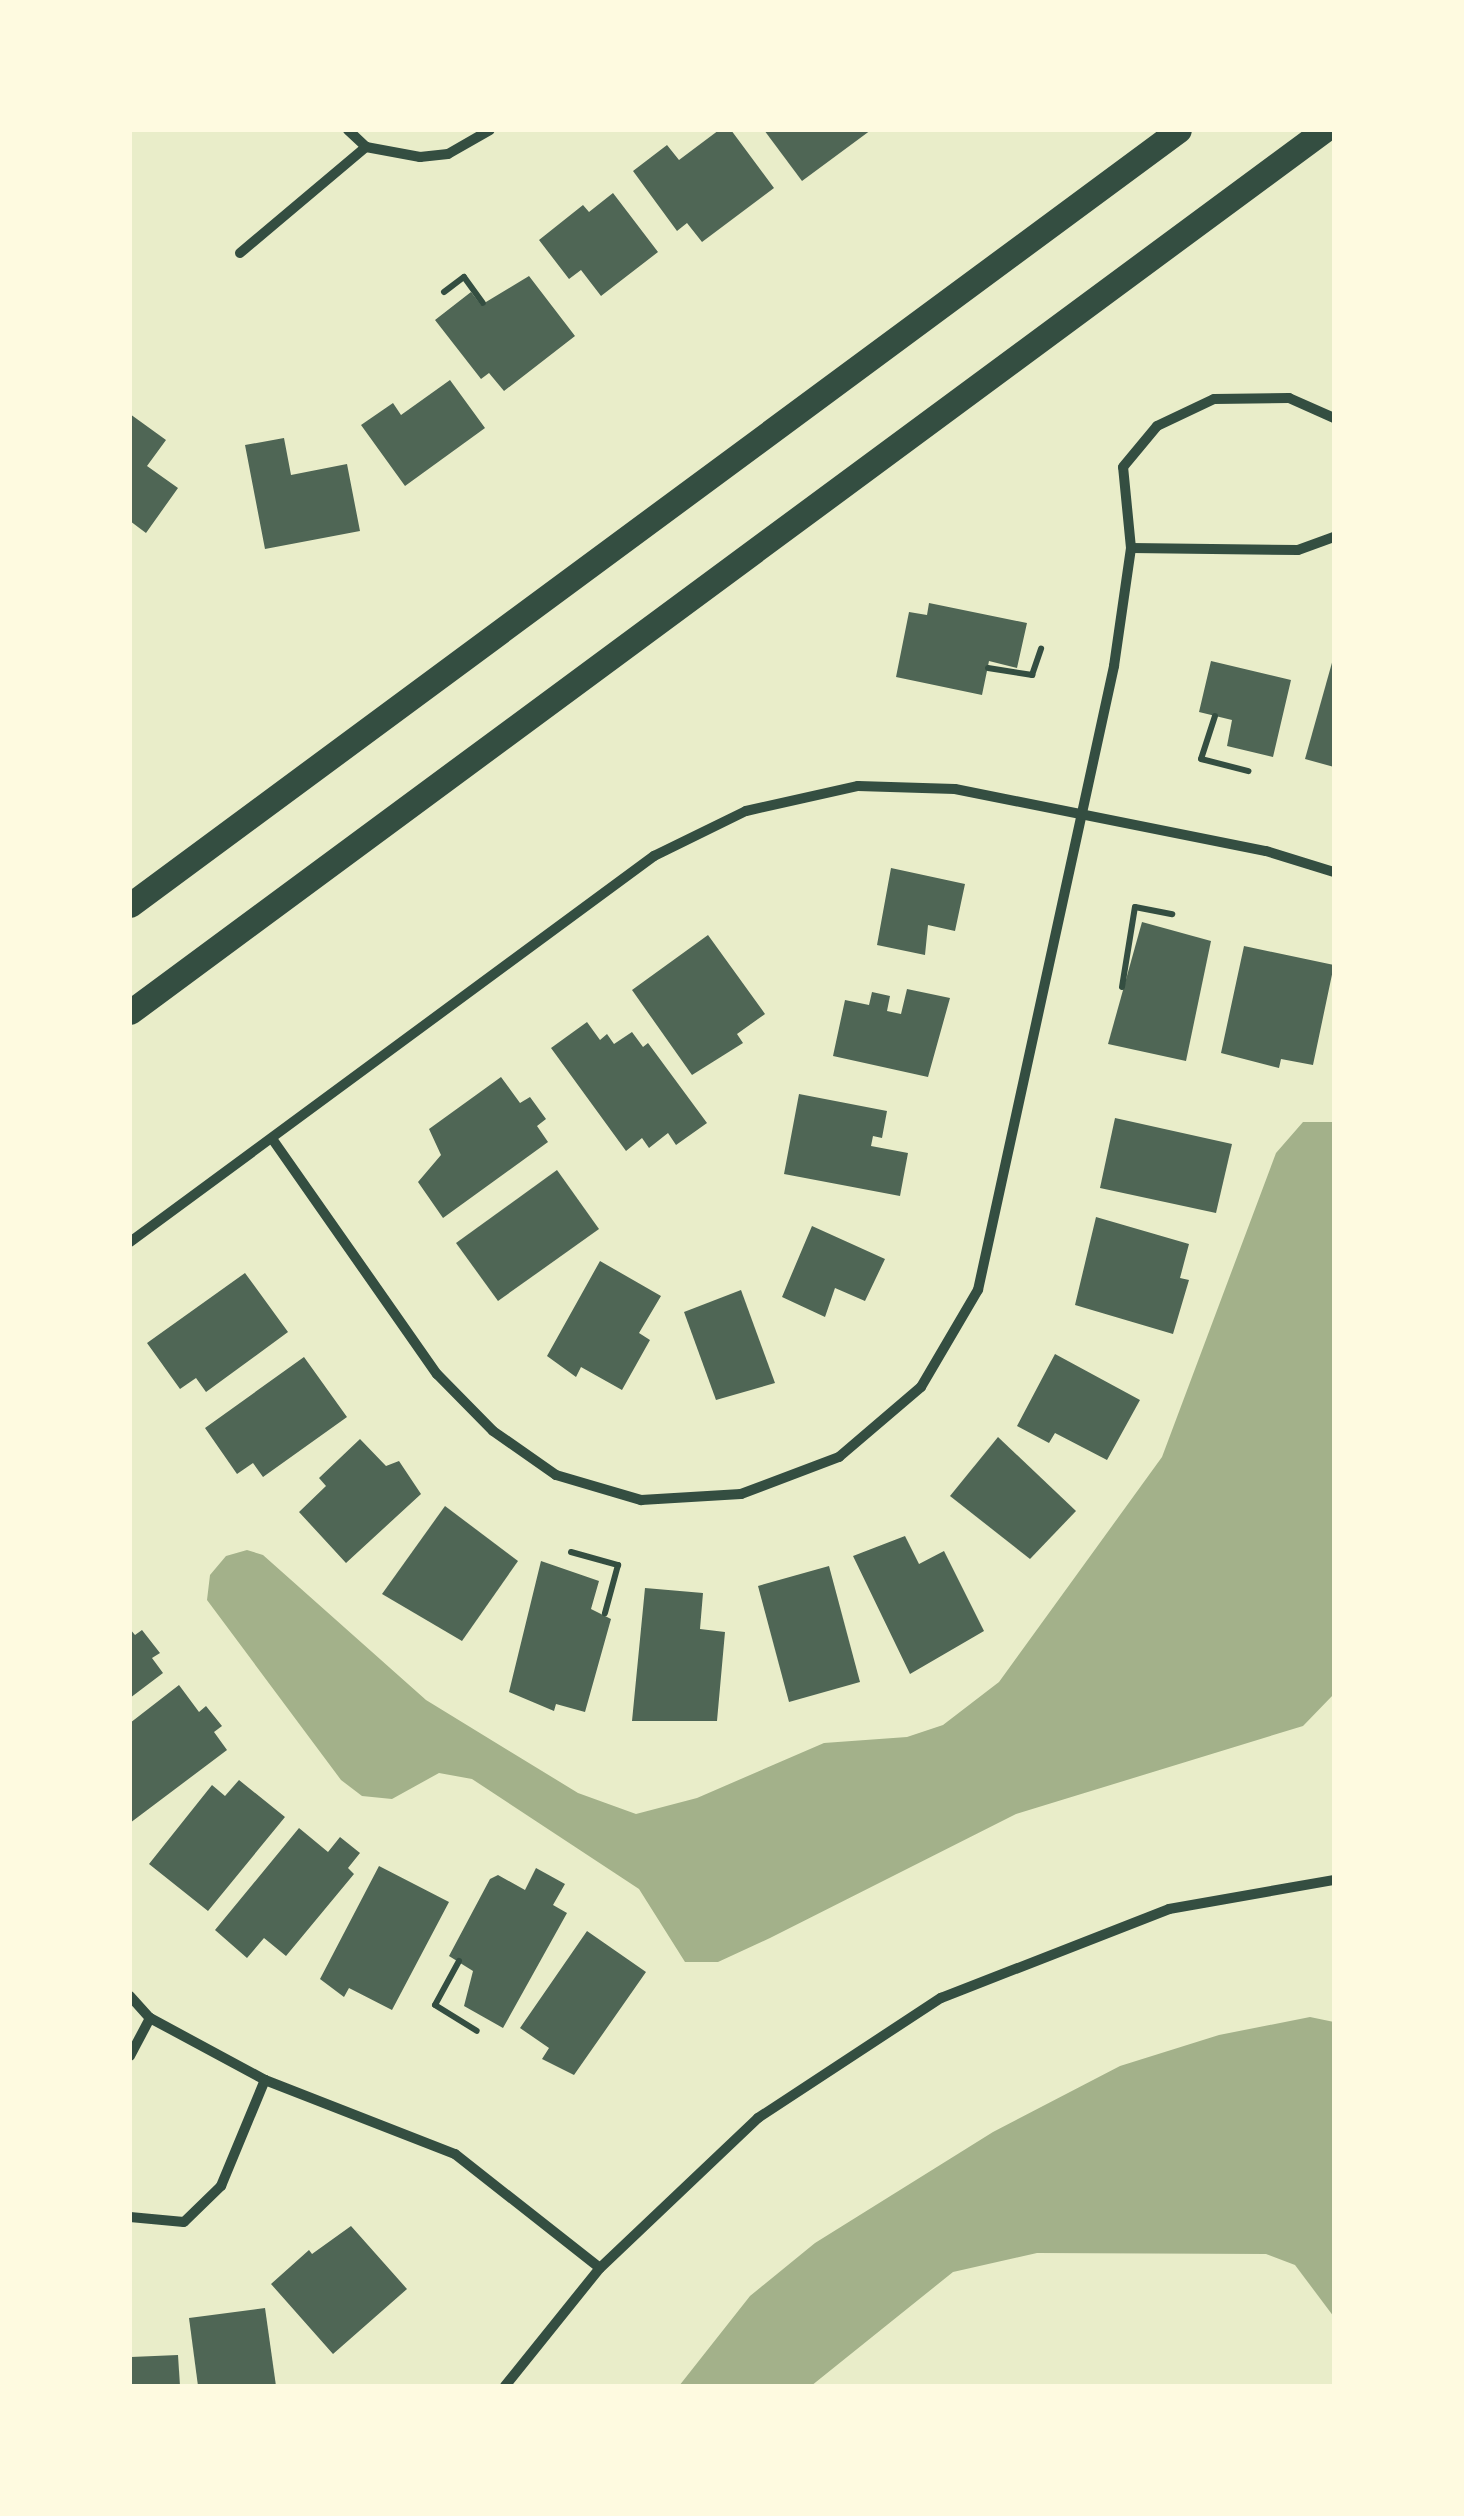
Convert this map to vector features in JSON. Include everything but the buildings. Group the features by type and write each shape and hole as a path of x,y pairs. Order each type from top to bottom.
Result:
{"main road":[{"path":"130,905 1180,130"},
{"path":"130,1012 1324,130"}],"street":[{"path":"348,130 366,147 388,154 448,154 490,130"},
{"path":"240,254 366,147"},
{"path":"272,1140 437,1374 494,1431 556,1475 641,1500 741,1494 838,1456 921,1386 978,1290 1082,811 1131,548 1124,467 1157,426 1214,399 1289,398 1334,418"},
{"path":"1131,548 1298,550 1334,537"},
{"path":"130,1242 654,856 746,811 858,786 955,789 1082,811 1334,872"},
{"path":"504,2386 600,2268 758,2118 941,1998 1169,1909 1334,1880"},
{"path":"130,1996 150,2018 265,2080 455,2154 600,2268"},
{"path":"130,2056 150,2018"},
{"path":"130,2217 184,2222 220,2186 265,2080"}],"path":[{"path":"444,292 464,278 483,303"},
{"path":"988,668 1032,676 1041,649"},
{"path":"1215,716 1201,759 1248,771"},
{"path":"1122,988 1135,907 1172,914"},
{"path":"571,1552 618,1565 605,1613"},
{"path":"458,1961 436,2005 477,2030"}],"shaded area":[{"path":"1303,1122 1334,1122 1334,1694 1303,1726 1016,1814 718,1962 685,1962 639,1889 472,1779 439,1773 392,1799 362,1796 341,1780 207,1600 210,1575 226,1556 247,1550 263,1555 426,1700 578,1793 636,1814 697,1798 824,1743 907,1737 943,1725 999,1682 1162,1457 1276,1153"},
{"path":"1310,2017 1334,2022 1334,2317 1295,2265 1266,2254 1037,2253 953,2272 811,2386 679,2386 750,2296 815,2243 993,2132 1120,2066 1219,2035"}]}
